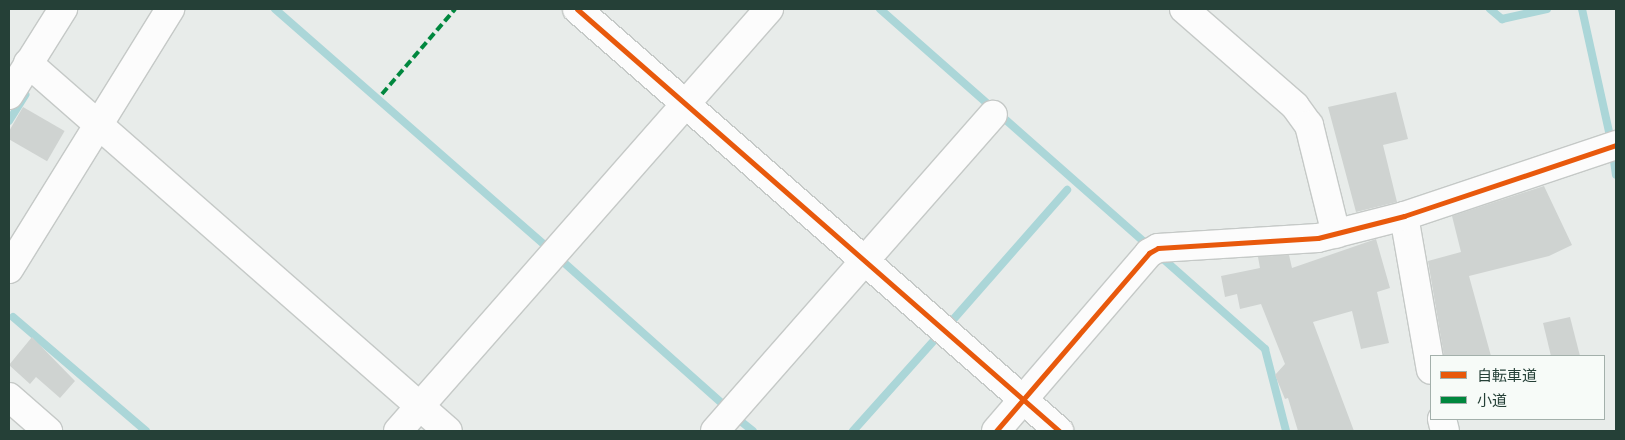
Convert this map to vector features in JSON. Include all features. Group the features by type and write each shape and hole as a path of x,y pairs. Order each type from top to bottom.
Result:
{"street":[{"path":"9,95 35,68 63,9"},
{"path":"9,269 170,9"},
{"path":"577,9 1059,431"},
{"path":"398,431 769,9"},
{"path":"1184,9 1295,106 1310,125 1336,234"},
{"path":"35,68 448,431"},
{"path":"715,431 993,115"},
{"path":"996,431 1149,253 1169,246 1336,234 1404,216 1616,145"},
{"path":"1404,216 1430,364"},
{"path":"9,397 48,431"}],"building":[{"path":"1396,92 1408,139 1383,145 1397,202 1356,212 1328,107"},
{"path":"23,107 65,131 47,161 9,139 9,131"},
{"path":"1544,186 1572,245 1549,256 1469,276 1491,355 1444,355 1428,261 1461,252 1452,216"},
{"path":"1376,239 1390,288 1377,292 1389,343 1361,349 1352,311 1313,322 1354,431 1298,431 1288,398 1285,399 1275,375 1285,364 1261,304 1240,309 1237,294 1225,297 1221,276 1260,268 1258,257 1289,255 1292,268"},
{"path":"1570,317 1580,355 1551,355 1543,323"},
{"path":"32,337 75,381 60,398 36,377 30,384 9,365"}],"waterway":[{"path":"275,9 548,248"},
{"path":"880,9 1147,244"},
{"path":"1490,9 1502,19 1547,9"},
{"path":"1582,9 1610,136"},
{"path":"9,121 25,95"},
{"path":"1613,154 1616,175"},
{"path":"951,322 1067,190"},
{"path":"1161,257 1265,349 1286,431"},
{"path":"561,260 725,406"},
{"path":"13,317 146,431"},
{"path":"853,431 937,337"},
{"path":"738,419 753,431"}],"marked path":[{"path":"382,94 455,9"}],"cycle path":[{"path":"577,9 1059,431"},
{"path":"996,431 1149,253 1158,248 1318,238 1404,216 1616,145"}]}
